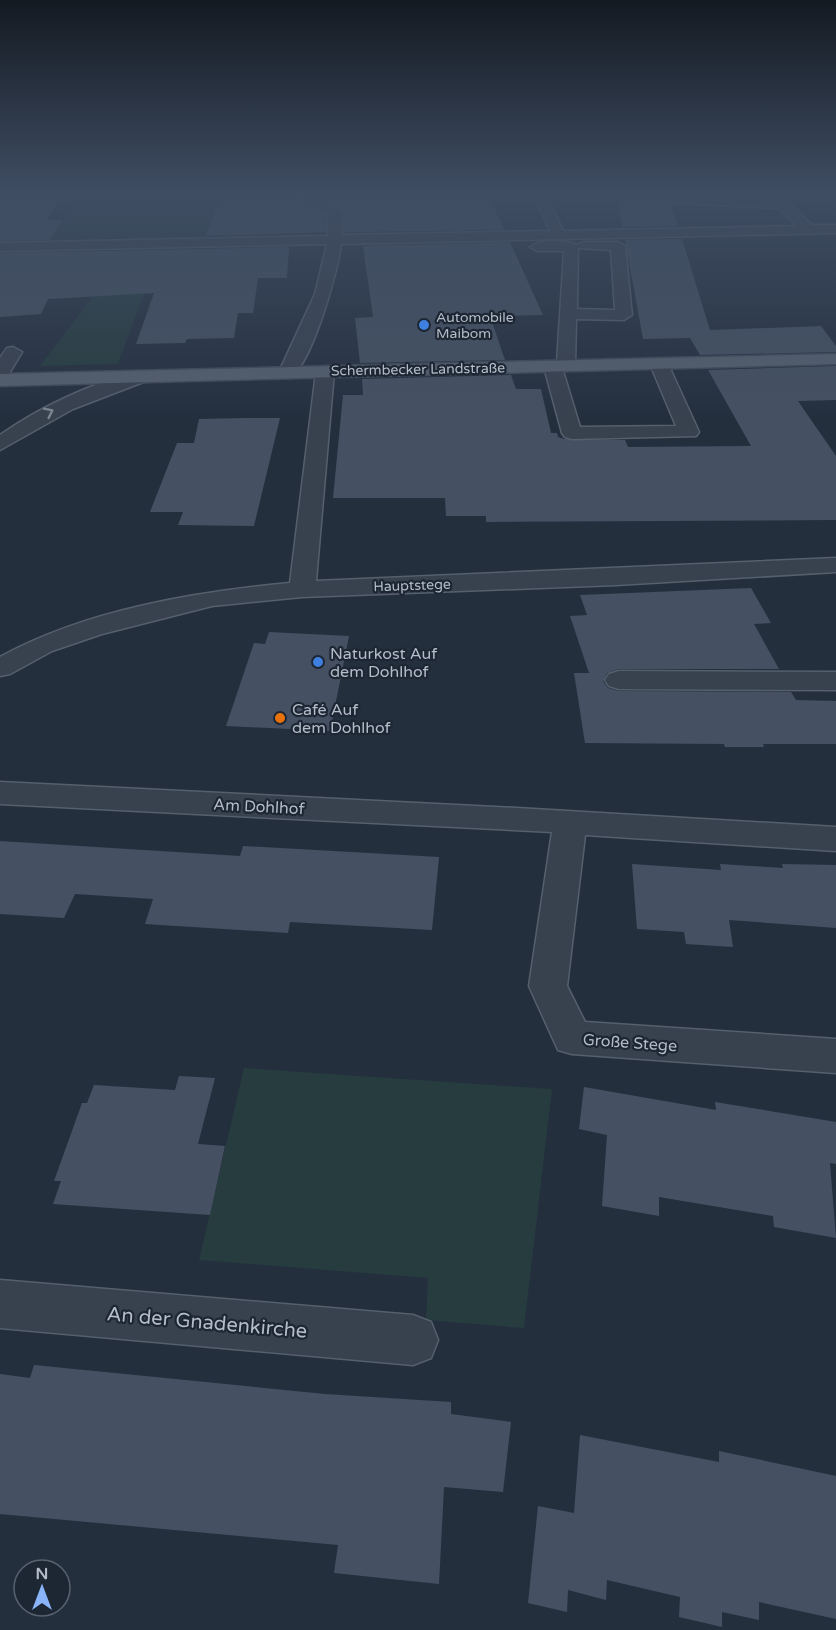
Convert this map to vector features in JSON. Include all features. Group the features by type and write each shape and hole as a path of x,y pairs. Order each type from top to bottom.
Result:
{"main road":[{"name":"Schermbecker Landstraße","path":"0,380 836,359"}],"street":[{"path":"288,372 324,296 330,267"},
{"path":"570,267 568,314 560,367 572,433 689,432 659,364"},
{"path":"568,314 624,315 620,267"},
{"path":"0,373 13,352"},
{"path":"302,589 325,372"},
{"path":"0,444 38,417 77,398 139,377"},
{"name":"Hauptstege","path":"0,668 42,645 92,628 212,598 302,589 616,577 836,565"},
{"path":"619,680 836,681"},
{"name":"Am Dohlhof","path":"0,793 518,819 570,824"},
{"path":"570,824 836,839"},
{"name":"Große Stege","path":"570,824 548,986 572,1038 836,1056"},
{"name":"An der Gnadenkirche","path":"0,1304 413,1340"}],"green space":[{"path":"115,267 154,267 118,364 40,366"},
{"path":"244,1068 552,1089 524,1328 426,1320 428,1278 199,1260"}],"building":[{"path":"0,267 288,267 287,278 258,278 253,313 238,313 234,338 187,339 185,343 136,344 154,293 48,299 41,314 0,317"},
{"path":"366,267 521,267 543,315 490,316 505,360 360,363 355,318 373,317"},
{"path":"630,267 691,267 710,330 821,326 836,346 836,352 700,355 690,338 643,339"},
{"path":"836,366 836,400 798,401 836,456 836,520 486,522 486,516 446,516 445,498 333,498 343,395 363,395 362,379 511,375 516,389 541,389 551,433 557,433 558,437 564,439 625,440 628,447 751,446 708,370"},
{"path":"280,418 254,526 178,525 183,512 150,512 177,443 194,443 199,419"},
{"path":"751,588 771,623 754,624 779,669 619,669 607,673 603,681 608,688 619,691 791,692 796,700 836,701 836,744 763,744 764,747 725,747 724,744 585,743 574,673 589,673 570,616 587,615 580,595"},
{"path":"269,632 349,636 330,731 226,726 254,643 265,644"},
{"path":"0,841 240,856 243,846 439,857 432,930 290,922 288,933 145,924 153,899 75,894 64,918 0,914"},
{"path":"632,864 721,870 720,864 783,868 782,864 836,865 836,928 729,920 733,947 686,944 684,932 637,929"},
{"path":"179,1076 215,1078 198,1144 225,1146 210,1215 53,1204 61,1181 54,1181 82,1103 87,1103 94,1085 175,1090"},
{"path":"584,1087 716,1110 715,1102 836,1122 836,1164 830,1163 836,1238 774,1227 773,1216 659,1197 659,1216 602,1206 607,1135 579,1129"},
{"path":"34,1365 325,1394 451,1402 451,1414 511,1422 503,1492 444,1487 439,1584 334,1573 338,1545 0,1514 0,1374 30,1378"},
{"path":"580,1435 719,1462 719,1451 836,1476 836,1619 759,1602 759,1620 722,1612 722,1627 679,1617 680,1597 607,1580 606,1600 568,1590 567,1612 528,1603 538,1506 574,1513"}],"place":[{"name":"Automobile Maibom","path":"424,325"},
{"name":"Naturkost Auf dem Dohlhof","path":"318,662"},
{"name":"Café Auf dem Dohlhof","path":"280,718"}]}
